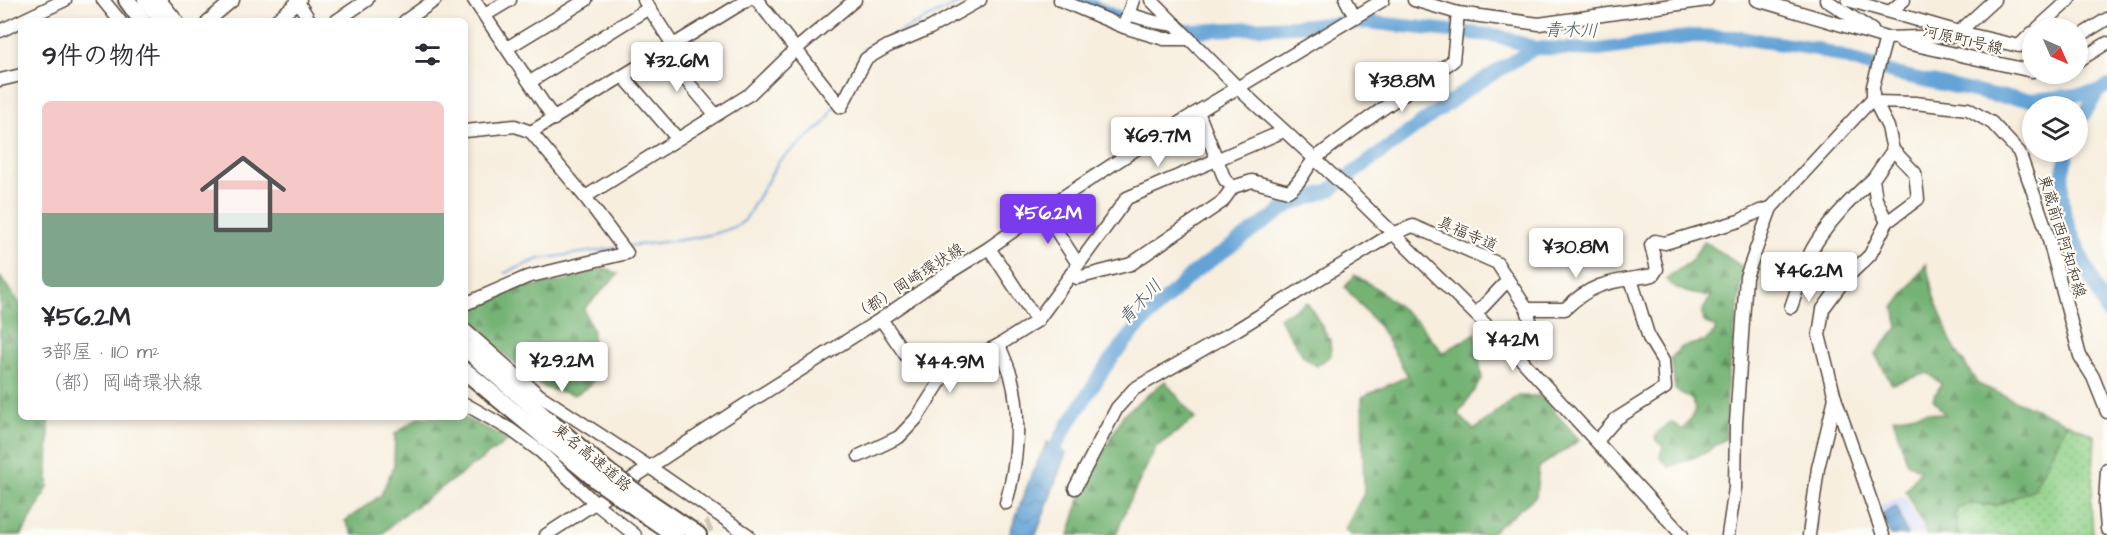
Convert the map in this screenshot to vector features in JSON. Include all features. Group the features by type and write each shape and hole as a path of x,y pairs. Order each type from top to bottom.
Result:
{"highway":[{"path":"127,0 140,18"},
{"path":"146,0 160,18"},
{"name":"東名高速道路","path":"468,351 603,476"},
{"name":"東名高速道路","path":"468,373 643,506 675,535"},
{"name":"東名高速道路","path":"643,506 704,530"}],"street":[{"path":"27,18 65,0"},
{"path":"103,0 118,18"},
{"path":"159,0 174,18"},
{"path":"212,18 233,0"},
{"path":"340,18 367,0"},
{"path":"409,18 435,0"},
{"path":"474,0 554,119"},
{"path":"485,15 510,0"},
{"path":"507,48 586,0"},
{"path":"757,0 841,107 866,58 930,28 980,0"},
{"path":"585,197 750,94 795,50 855,0"},
{"path":"1060,0 1124,27 1164,39 1189,39"},
{"path":"1124,27 1133,0"},
{"path":"1346,0 1354,17"},
{"name":"（都）岡崎環状線","path":"546,535 989,248 1141,146 1383,0"},
{"path":"1414,0 1457,18 1539,24 1707,0"},
{"path":"1757,0 1886,38 1952,36 1994,0"},
{"path":"1826,0 1886,38"},
{"path":"1848,0 1959,32 2022,47"},
{"path":"1891,12 1904,0"},
{"path":"2049,18 2069,0"},
{"path":"278,18 298,1 308,18"},
{"path":"530,82 646,2 668,49 716,114"},
{"path":"531,132 668,49 739,2"},
{"path":"1159,2 1176,25 1238,88 1356,197 1519,357 1682,535"},
{"path":"1128,14 1176,25"},
{"path":"1043,210 1075,269 1077,278 1131,264 1222,202 1233,187 1252,181 1288,192 1296,187 1315,160 1393,101 1453,61 1457,18"},
{"path":"2088,30 2107,18"},
{"path":"0,31 18,22"},
{"path":"1728,535 1735,488 1736,423 1746,277 1771,208 1874,95 1886,38"},
{"name":"河原町1号線","path":"1886,38 2022,69"},
{"path":"2019,46 2022,43"},
{"path":"2088,55 2107,43"},
{"path":"0,80 18,76"},
{"path":"622,76 677,138"},
{"path":"1874,95 1888,127 1893,150 1915,173 1918,199 1887,222 1870,255 1845,279 1823,309 1819,334 1834,398 1883,535"},
{"name":"東蔵前西阿知和線","path":"1874,95 1915,103 1968,109 1992,123 2019,152 2046,230 2080,356 2107,412"},
{"path":"1198,112 1216,161 1226,180 1233,187"},
{"path":"468,131 515,126 531,132 585,197 627,253 527,277 468,303"},
{"path":"880,319 918,373 947,371 999,345 1037,321 1127,198 1284,131"},
{"path":"1791,307 1808,257 1832,222 1854,195 1873,179 1893,150"},
{"path":"1873,179 1876,199 1887,222"},
{"path":"1527,309 1565,309 1581,294 1605,283 1653,275 1657,268 1651,245 1655,241 1665,243 1739,221 1771,208"},
{"name":"真福寺道","path":"1392,234 1413,226 1497,263 1527,309 1534,338 1519,357"},
{"path":"1075,488 1117,408 1134,389 1233,332 1392,234"},
{"path":"989,248 1037,321"},
{"path":"1597,441 1616,419 1665,388 1663,361 1649,338 1631,279"},
{"path":"1476,314 1508,280"},
{"path":"468,333 539,395 748,535"},
{"path":"999,345 1011,377 1018,429 1012,484 1006,503"},
{"path":"859,456 899,437 916,419 947,371"},
{"path":"1809,535 1818,468 1834,398"},
{"path":"468,406 512,430 541,452 595,503 635,535"},
{"path":"2107,469 2105,505 2107,529"},
{"path":"704,530 723,519"}],"shaded area":[{"path":"1904,496 1926,535 1888,535 1878,506"}],"green space":[{"path":"1704,241 1744,268 1727,382 1726,438 1705,453 1669,467 1660,457 1663,446 1655,439 1657,433 1671,422 1683,430 1696,409 1691,399 1675,389 1671,358 1682,347 1705,341 1715,332 1715,327 1704,322 1702,312 1711,296 1686,292 1665,279 1691,261"},
{"path":"1926,264 1934,297 1952,344 1978,384 2067,423 2034,489 1998,505 1968,504 1956,508 1956,531 1960,535 1927,535 1906,491 1920,470 1907,462 1893,418 1927,412 1945,415 1933,399 1941,384 1928,373 1892,384 1875,354 1898,328 1894,308"},
{"path":"605,268 618,274 584,309 593,332 592,384 575,395 545,388 468,324 468,309 492,301 511,289 560,282"},
{"path":"1355,275 1376,288 1419,323 1443,353 1476,333 1482,379 1458,414 1474,430 1517,396 1540,396 1580,440 1539,467 1536,496 1488,535 1351,535 1345,529 1364,493 1362,397 1408,376 1380,328 1345,287"},
{"path":"0,277 18,301 18,420 49,420 48,487 22,535 0,535"},
{"path":"1307,302 1330,340 1331,355 1317,366 1304,357 1279,318"},
{"path":"1165,381 1195,419 1156,447 1116,535 1069,535 1080,499 1123,415"},
{"path":"415,420 468,420 510,439 398,519 381,535 353,535 345,521 381,495 394,465 395,434"},
{"path":"2067,423 2095,436 2091,506 2093,535 1960,535 1956,531 1955,508 1968,504 1998,505 2033,489"}],"water":[{"path":"1047,442 1066,453 1036,535 1009,535 1030,478"},
{"path":"1897,507 1907,535 1891,535 1883,513"}],"waterway":[{"path":"839,97 864,49 965,0"},
{"path":"1077,0 1120,19 1163,31 1367,22 1498,36 1535,48"},
{"name":"青木川","path":"1048,462 1064,431 1110,360 1138,327 1193,273 1288,206 1330,190 1468,89 1535,48 1599,50 1694,36 1735,37 1817,49 1896,74 1995,96 2034,100 2098,92 2107,86"},
{"path":"2088,108 2098,92"},
{"path":"627,246 707,235 736,226 745,220 779,161 825,123 835,105"},
{"path":"2065,162 2062,190 2064,212 2107,313"},
{"path":"505,273 539,259 616,248"}],"tunnel":[{"path":"690,534 711,525"}]}
